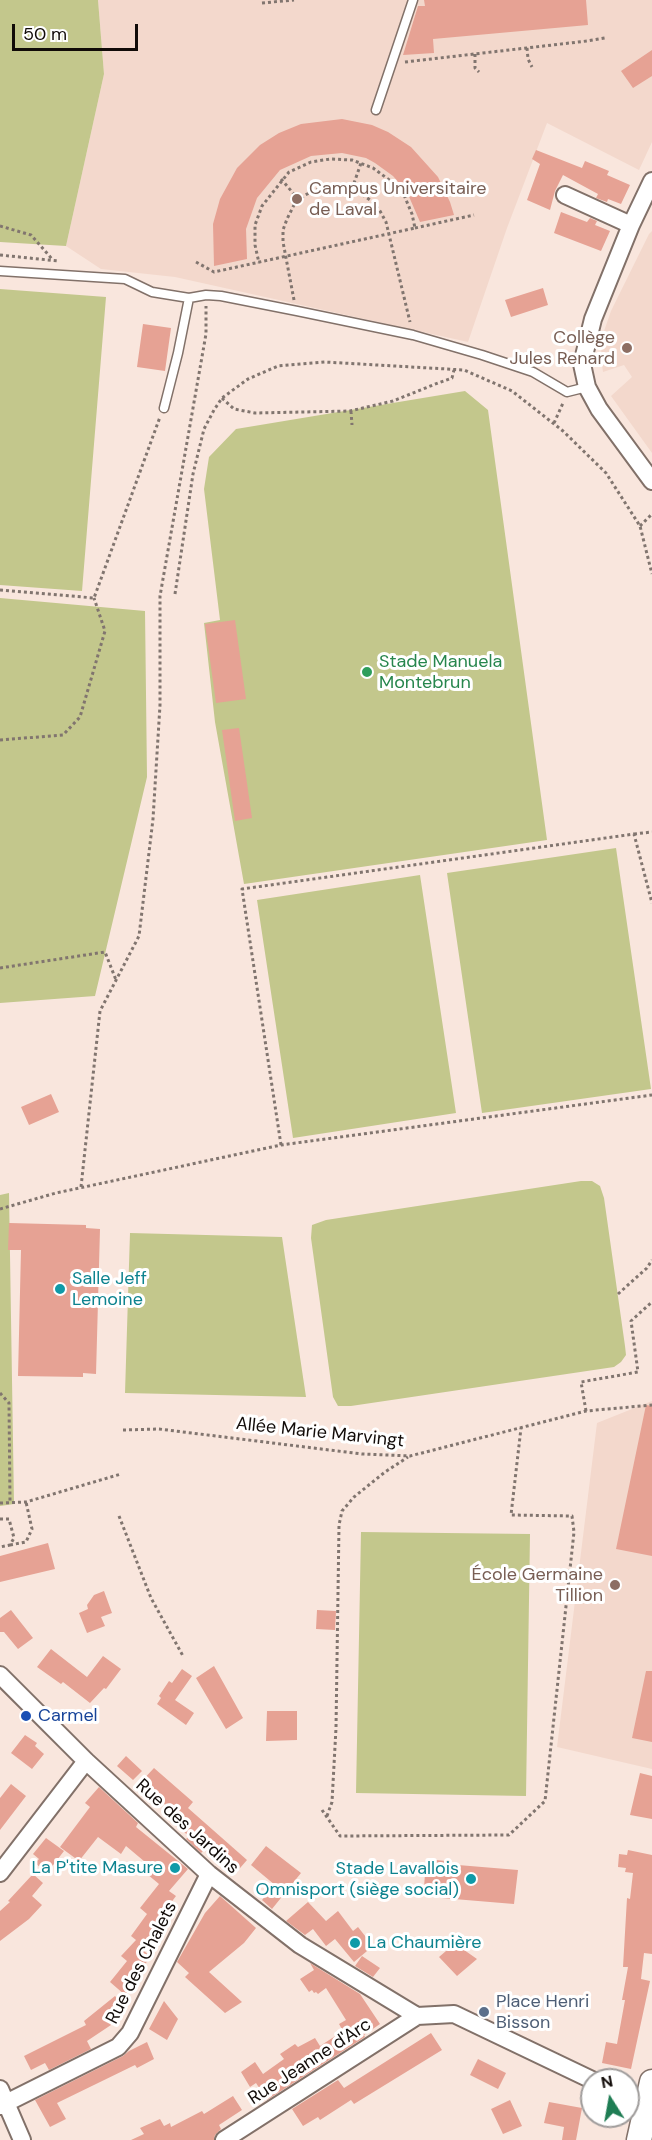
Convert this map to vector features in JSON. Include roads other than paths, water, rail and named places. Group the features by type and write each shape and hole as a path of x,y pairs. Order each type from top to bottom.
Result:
{"street":[{"path":"652,181 592,319 582,364 587,387 599,409 652,481"},
{"path":"566,195 631,225"},
{"name":"Rue des Jardins","path":"0,1675 86,1761 209,1874 300,1945 417,2016"},
{"path":"0,1873 86,1761"},
{"name":"Rue des Chalets","path":"2,2099 117,2047 129,2033 209,1874"},
{"path":"417,2016 454,2014 580,2074"},
{"name":"Rue Jeanne d'Arc","path":"224,2140 417,2016"},
{"path":"640,2099 652,2082"},
{"path":"2,2099 22,2140"}],"lane":[{"path":"376,110 413,0"},
{"path":"0,271 125,279 152,292 189,298 206,295 221,296 297,310 413,335 533,372 567,393 587,387"},
{"path":"164,408 189,298"}],"place":[{"name":"Campus Universitaire de Laval","path":"297,199"},
{"name":"Collège Jules Renard","path":"627,348"},
{"name":"Stade Manuela Montebrun","path":"367,672"},
{"name":"Salle Jeff Lemoine","path":"60,1289"},
{"name":"École Germaine Tillion","path":"615,1585"},
{"name":"Carmel","path":"26,1716"},
{"name":"La P'tite Masure","path":"175,1868"},
{"name":"Stade Lavallois Omnisport (siège social)","path":"471,1879"},
{"name":"La Chaumière","path":"355,1943"},
{"name":"Place Henri Bisson","path":"484,2012"}]}
